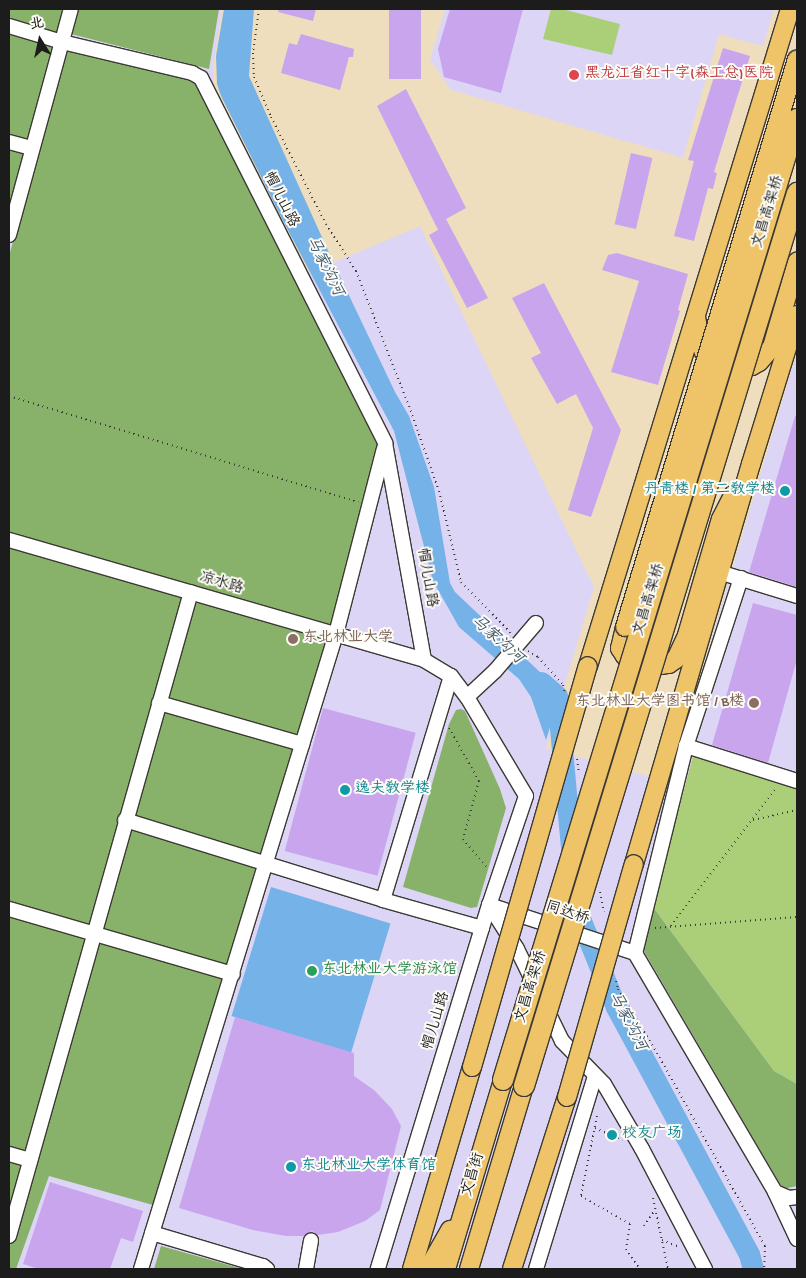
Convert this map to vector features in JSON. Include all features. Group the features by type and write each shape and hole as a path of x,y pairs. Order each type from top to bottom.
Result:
{"highway":[{"name":"文昌高架桥","path":"503,1080 797,119"},
{"name":"文昌高架桥","path":"524,1086 797,193"}],"main road":[{"path":"412,1269 588,666 790,9"},
{"path":"751,464 721,518 687,635 676,659 669,664 654,666 630,660 620,648 625,626 797,59"},
{"path":"695,313 704,352 720,363 752,366 766,356 772,347 797,262"},
{"path":"512,1269 567,1097 719,572 797,315"},
{"name":"文昌街","path":"446,1269 503,1080"},
{"name":"文昌街","path":"469,1269 524,1086"},
{"path":"428,1269 457,1218 474,1174"}],"street":[{"path":"9,235 71,9"},
{"name":"帽儿山路","path":"9,26 62,42 192,72 201,78 385,443 424,660 451,676 467,697 526,796 488,905 378,1269"},
{"path":"9,142 32,148"},
{"path":"141,1269 336,634 385,443"},
{"name":"凉水路","path":"9,540 424,660"},
{"path":"719,572 797,596"},
{"path":"741,578 686,746 635,954 775,1192 797,1239"},
{"path":"9,1236 191,592"},
{"path":"467,697 495,671 536,623"},
{"path":"383,900 451,676"},
{"path":"159,703 302,744"},
{"path":"686,746 791,779"},
{"path":"126,820 383,900 482,928"},
{"path":"488,905 517,949 562,1041 604,1084 642,1149 705,1269"},
{"name":"同达桥","path":"488,905 635,954"},
{"path":"9,909 233,974"},
{"path":"536,1269 595,1076"},
{"path":"9,1154 30,1160"},
{"path":"775,1192 789,1198 797,1197"},
{"path":"152,1233 263,1266 267,1269"},
{"path":"306,1269 311,1240"}],"path":[{"path":"9,396 369,506"},
{"path":"440,713 479,781 463,839 484,867 499,874"},
{"path":"671,926 753,820 791,779"},
{"path":"753,820 797,810"},
{"path":"642,930 671,926 797,917"},
{"path":"598,1110 581,1196 630,1224 626,1249 640,1269"},
{"path":"595,1128 642,1149"},
{"path":"652,1192 668,1269"},
{"path":"644,1226 666,1194"}],"shaded area":[{"name":"东北林业大学","path":"9,9 222,9 213,67 214,89 307,274 420,226 594,587 546,748 669,782 797,352 797,1269 9,1269"},
{"name":"黑龙江省红十字(森工总)医院","path":"445,9 774,9 763,46 719,34 683,158 451,90 430,60"}],"green space":[{"path":"9,9 65,9 58,35 9,18"},
{"path":"79,9 219,9 209,69 71,34"},
{"path":"551,9 562,9 620,24 612,55 543,39"},
{"path":"9,33 55,47 9,214"},
{"path":"66,50 194,80 381,443 333,629 9,535 9,256"},
{"path":"9,545 329,637 231,971 9,905"},
{"path":"461,709 465,711 500,789 506,808 477,907 471,908 403,887 449,724 456,710"},
{"path":"693,756 797,787 797,1084 774,1071 653,907"},
{"path":"653,907 774,1071 797,1084 797,1186 783,1189 641,946"},
{"path":"9,913 226,976 153,1205 49,1176 16,1269 9,1269"},
{"path":"161,1246 243,1269 154,1269"}],"water":[{"path":"224,9 254,9 249,76 335,266 395,392 409,416 434,487 450,583 455,592 561,692 546,740 531,697 519,679 459,627 433,581 394,431 281,217 221,96 217,84 216,56"},
{"name":"东北林业大学游泳馆","path":"271,887 391,924 351,1053 232,1016"}],"building":[{"path":"279,9 316,9 313,21 278,12"},
{"path":"389,9 421,9 421,79 389,79"},
{"path":"450,9 523,9 501,93 444,77 438,49"},
{"path":"301,34 354,49 353,57 349,57 340,90 281,73 289,43 297,45"},
{"path":"723,48 750,56 714,172 717,173 713,189 708,188 694,241 674,236 694,161 688,160"},
{"path":"406,89 466,208 446,219 488,298 467,308 429,235 438,230 377,106"},
{"path":"631,153 652,158 636,229 615,224"},
{"path":"617,253 688,274 678,310 680,311 658,385 611,372 639,281 602,270 608,255"},
{"path":"544,283 621,430 591,517 568,510 593,428 576,394 557,404 531,358 541,353 512,298"},
{"name":"丹青楼 / 第二教学楼","path":"795,416 797,416 797,587 749,572"},
{"name":"东北林业大学图书馆 / B楼","path":"753,603 797,615 797,659 768,763 712,745"},
{"name":"逸夫教学楼","path":"323,708 416,733 377,876 285,851"},
{"name":"东北林业大学体育馆","path":"235,1017 354,1053 354,1076 374,1090 392,1109 401,1126 380,1210 365,1221 338,1232 318,1235 312,1231 303,1236 286,1236 253,1230 179,1208"},
{"path":"50,1182 143,1211 133,1242 121,1238 110,1269 39,1269 23,1264"}],"waterway":[{"name":"马家沟河","path":"541,682 557,696 577,911 616,1007 749,1254 753,1269"}],"place":[{"name":"黑龙江省红十字(森工总)医院","path":"574,75"},
{"name":"丹青楼 / 第二教学楼","path":"785,491"},
{"name":"东北林业大学","path":"293,639"},
{"name":"东北林业大学图书馆 / B楼","path":"754,703"},
{"name":"逸夫教学楼","path":"345,790"},
{"name":"东北林业大学游泳馆","path":"312,971"},
{"name":"校友广场","path":"612,1135"},
{"name":"东北林业大学体育馆","path":"291,1167"}]}
